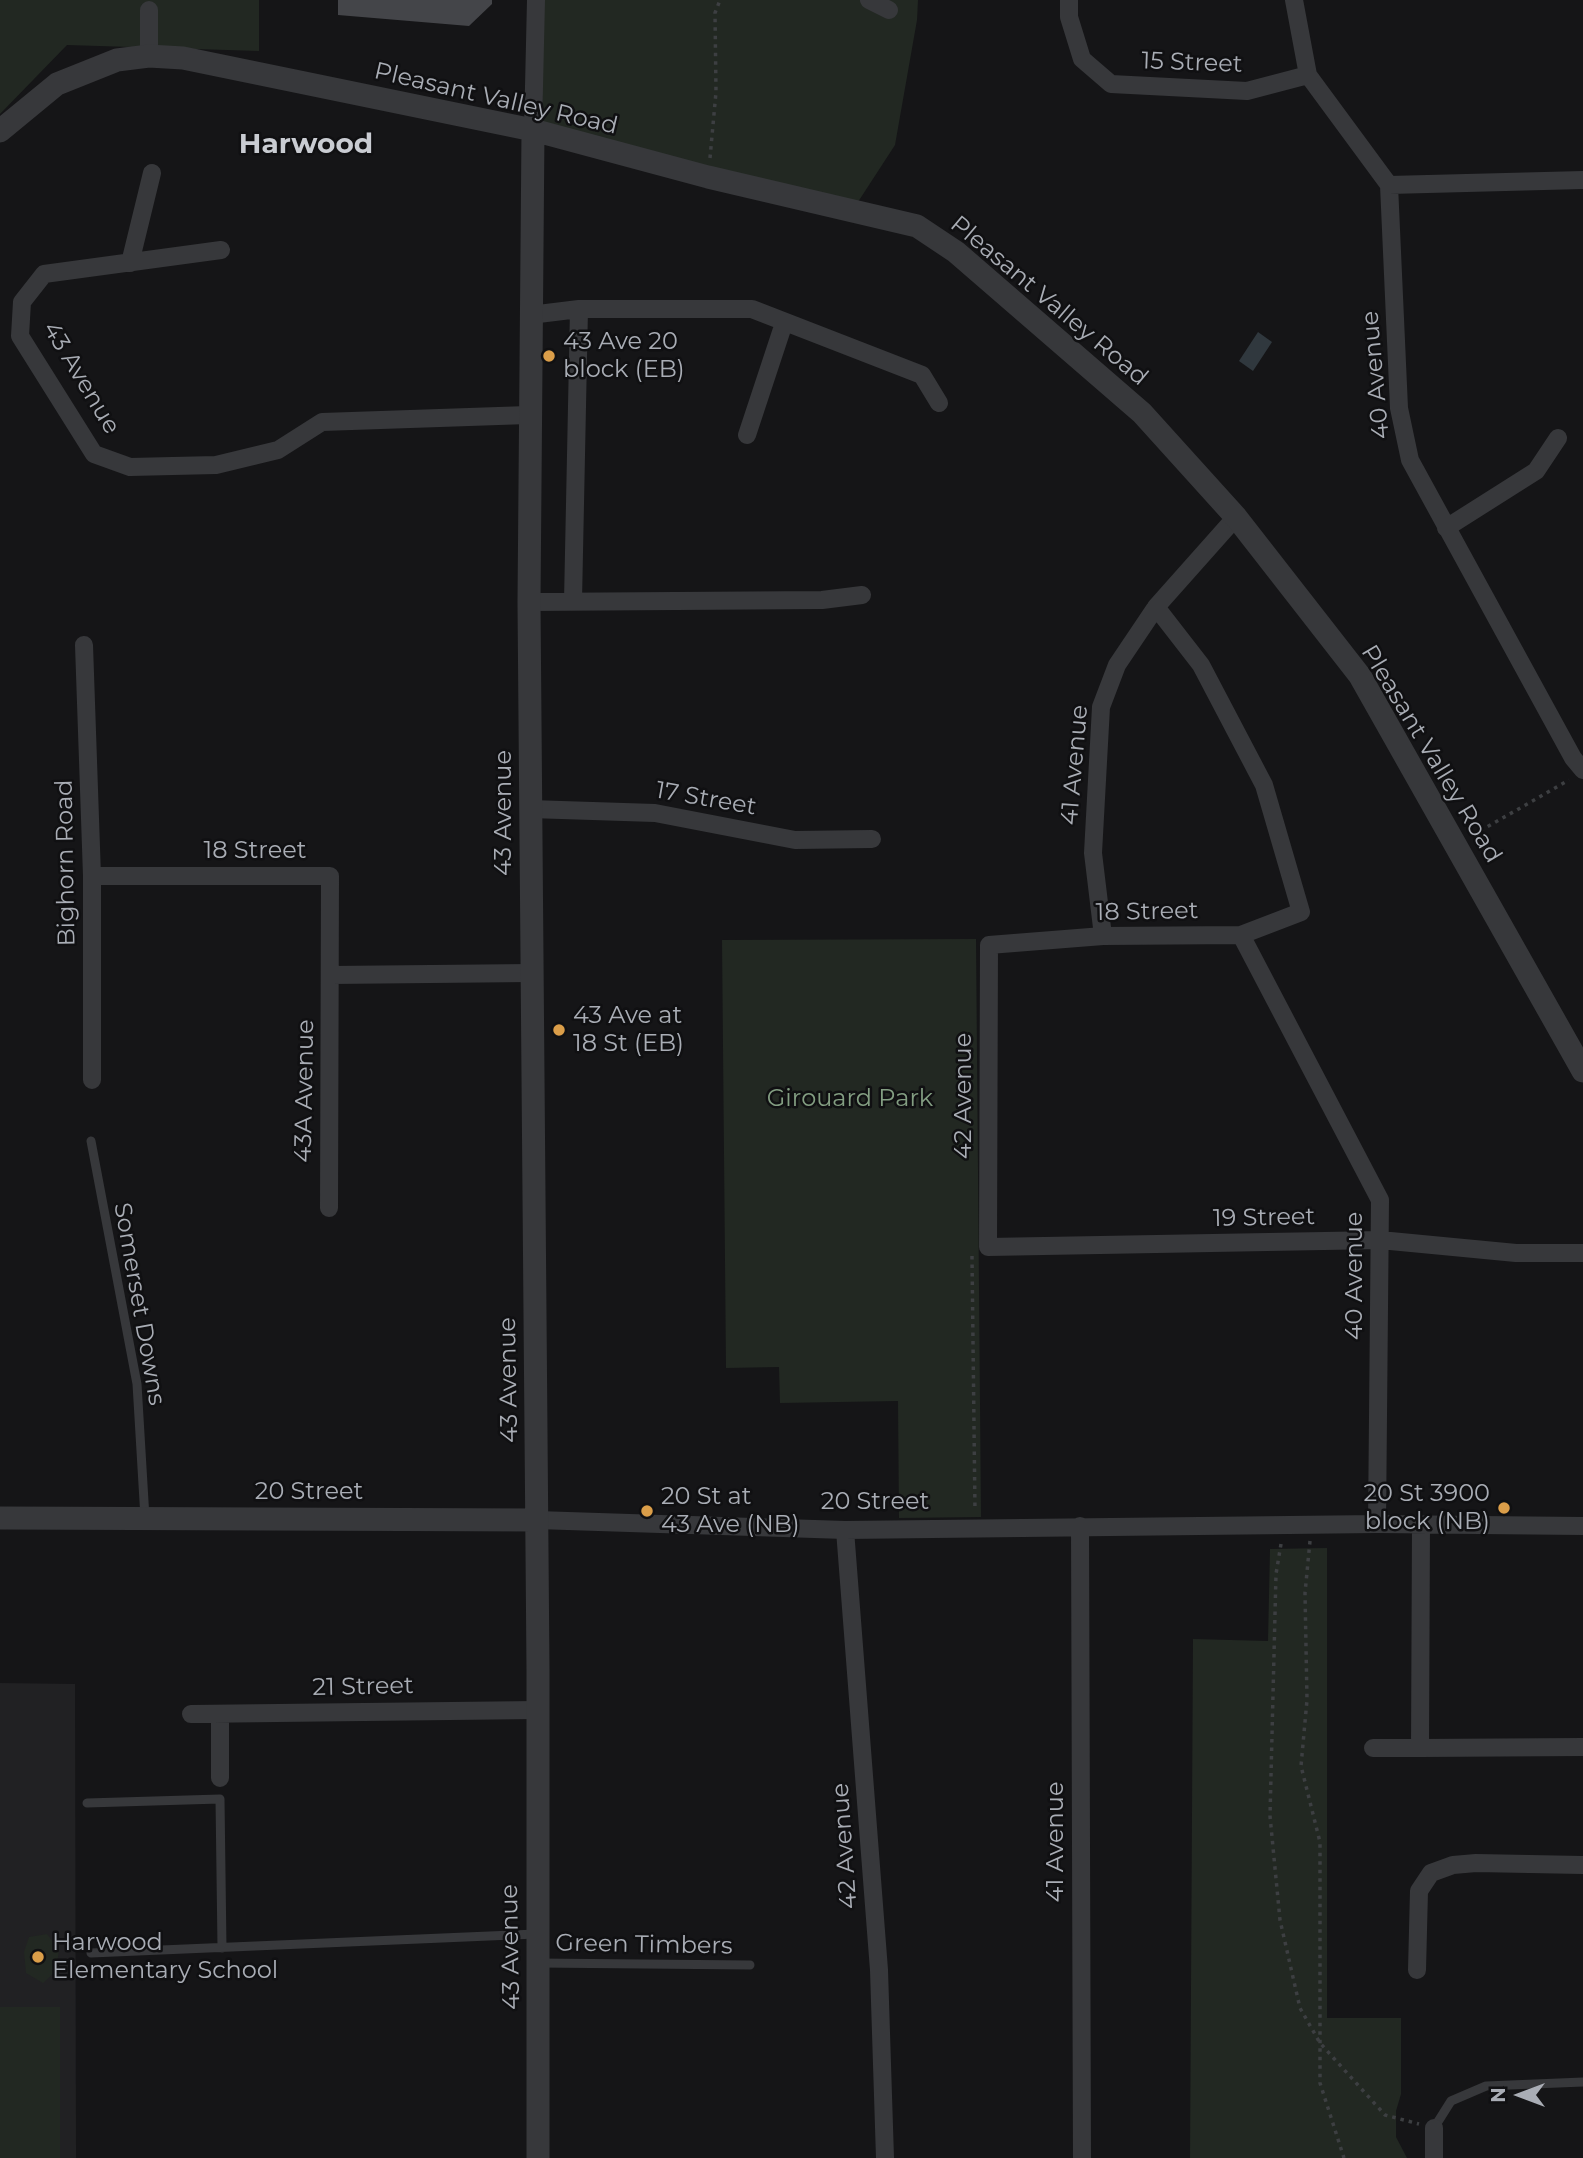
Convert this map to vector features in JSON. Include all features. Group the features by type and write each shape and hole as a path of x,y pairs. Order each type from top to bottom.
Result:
{"street":[{"name":"43 Avenue","path":"536,0 528,415 537,1520 538,2158"},
{"path":"869,0 889,10"},
{"name":"15 Street","path":"1069,0 1069,18 1082,59 1111,84 1247,91 1308,75"},
{"path":"1294,0 1308,75 1390,185 1583,180"},
{"path":"149,5 149,56"},
{"name":"Pleasant Valley Road","path":"0,131 57,84 117,60 149,56 183,58 533,130 708,177 917,226 956,252 1142,413 1236,517 1360,676 1583,1071"},
{"path":"130,263 152,173"},
{"name":"40 Avenue","path":"1390,185 1399,408 1410,460 1573,758 1583,770"},
{"name":"43 Avenue","path":"221,250 44,274 22,302 20,336 94,454 130,467 216,465 278,450 322,422 528,415"},
{"path":"573,601 579,309"},
{"path":"530,315 579,309 752,309 922,375 939,404"},
{"path":"747,435 784,323"},
{"path":"1446,528 1536,471 1558,438"},
{"name":"41 Avenue","path":"1102,936 1093,853 1101,707 1117,665 1156,607 1236,517"},
{"path":"529,602 822,600 862,595"},
{"name":"18 Street","path":"989,945 1102,936 1241,935 1301,912 1264,785 1201,665 1156,607"},
{"name":"Bighorn Road","path":"84,645 92,876 92,1080"},
{"name":"17 Street","path":"530,809 655,813 794,840 872,838"},
{"name":"18 Street","path":"92,876 330,876 331,975"},
{"name":"40 Avenue","path":"1241,935 1380,1200 1377,1524"},
{"name":"42 Avenue","path":"988,1247 989,945"},
{"path":"331,975 531,973"},
{"name":"43A Avenue","path":"328,1208 331,975"},
{"name":"19 Street","path":"988,1247 1380,1240 1516,1252 1583,1253"},
{"name":"20 Street","path":"0,1518 537,1520 845,1530 1377,1524 1583,1526"},
{"path":"1420,1524 1420,1748"},
{"name":"41 Avenue","path":"1080,1526 1082,2158"},
{"name":"42 Avenue","path":"845,1530 879,1970 885,2158"},
{"name":"21 Street","path":"191,1714 537,1710"},
{"path":"220,1714 220,1778"},
{"path":"1373,1748 1583,1747"},
{"path":"1417,1970 1419,1891 1431,1873 1476,1863 1583,1866"},
{"path":"1434,2128 1434,2158"}],"lane":[{"name":"Somerset Downs","path":"91,1141 138,1384 145,1518"},
{"path":"87,1802 220,1799 222,1948"},
{"path":"92,1953 536,1934"},
{"name":"Green Timbers","path":"537,1963 750,1965"},
{"path":"1434,2128 1451,2101 1486,2086 1583,2082"}],"path":[{"path":"708,177 716,92 715,13 720,0"},
{"path":"1453,842 1473,835 1559,786"},
{"path":"975,1527 972,1253 988,1247"},
{"path":"1285,1525 1276,1574 1270,1816 1280,1920 1300,2008 1320,2043 1385,2115 1434,2128"},
{"path":"1310,1525 1305,1592 1307,1700 1301,1766 1321,1842 1321,2082 1344,2158"}],"shaded area":[{"path":"1258,332 1272,342 1253,371 1239,361"},
{"name":"Harwood Elementary School","path":"0,1683 75,1684 76,2158 0,2158"}],"green space":[{"path":"0,0 259,0 259,51 67,45 0,114"},
{"path":"538,0 918,0 917,20 895,145 856,205 544,141"},
{"name":"Girouard Park","path":"976,939 981,1517 899,1518 898,1401 780,1403 779,1367 726,1368 722,940"},
{"path":"1327,1548 1327,2018 1401,2018 1401,2094 1396,2111 1396,2137 1407,2158 1190,2158 1193,1639 1268,1641 1270,1549"},
{"path":"47,1934 59,1950 56,1971 43,1983 26,1973 24,1952 29,1937"},
{"path":"0,2007 60,2007 60,2158 0,2158"}],"building":[{"path":"338,0 492,0 492,4 469,26 338,15"}],"place":[{"name":"43 Ave 20 block (EB)","path":"549,356"},
{"name":"43 Ave at 18 St (EB)","path":"559,1030"},
{"name":"20 St 3900 block (NB)","path":"1504,1508"},
{"name":"20 St at 43 Ave (NB)","path":"647,1511"},
{"name":"Harwood Elementary School","path":"38,1957"}],"district":[{"name":"Harwood","path":"306,145"}]}
